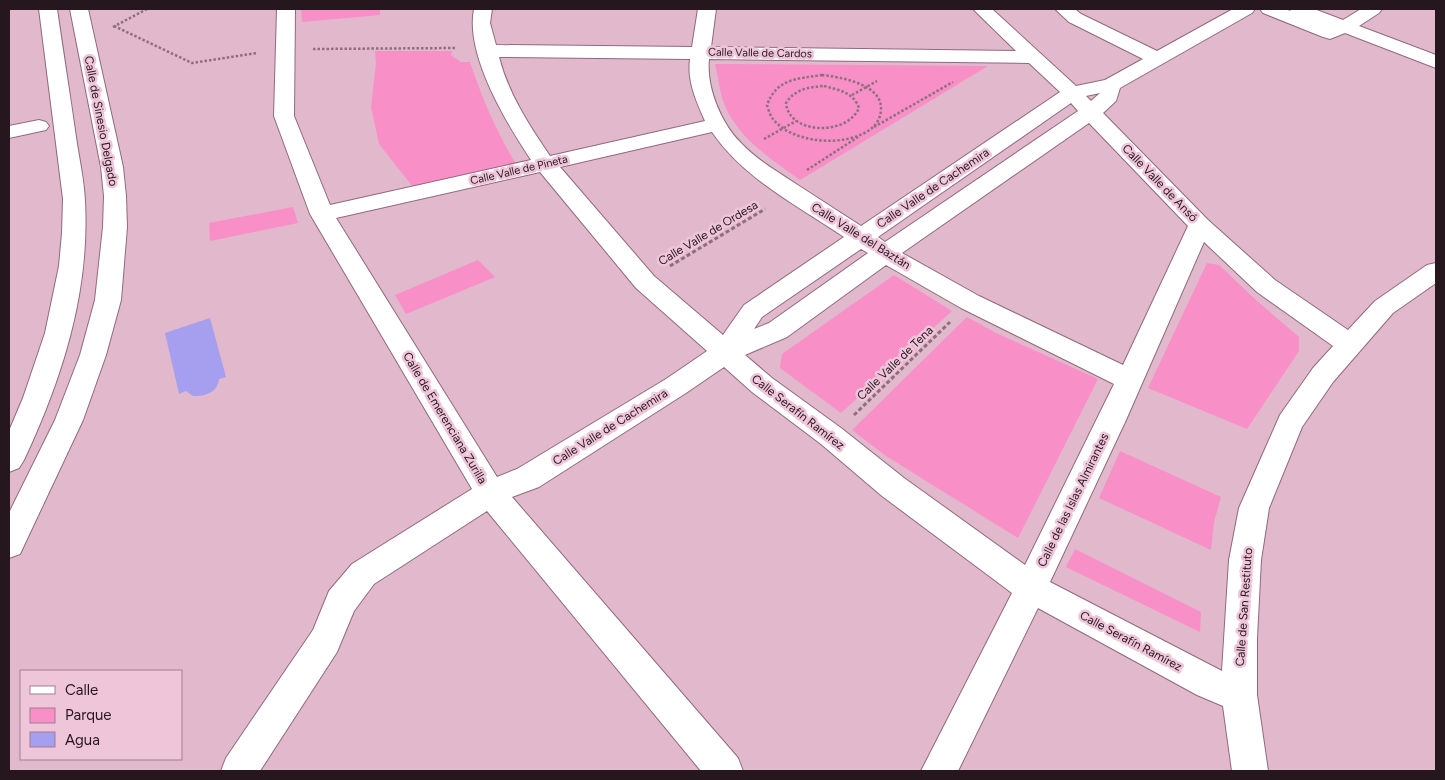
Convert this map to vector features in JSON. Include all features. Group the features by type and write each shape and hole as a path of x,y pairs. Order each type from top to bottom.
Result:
{"street":[{"path":"9,460 21,436 59,331 72,263 75,230 74,199 48,9"},
{"name":"Calle de Sinesio Delgado","path":"9,544 69,420 93,356 108,300 115,227 115,196 112,167 78,9"},
{"name":"Calle de Emerenciana Zurilla","path":"286,9 275,50 284,116 322,214 490,493 725,771"},
{"name":"Calle Serafín Ramírez","path":"483,9 482,23 475,49 492,68 516,121 544,164 645,282 762,386 831,436 892,487 1031,588 1209,683 1239,695"},
{"name":"Calle Valle del Baztán","path":"707,9 698,71 705,99 717,125 732,146 751,164 886,254 970,302 1128,379"},
{"name":"Calle Valle de Ansó","path":"982,9 1072,93 1200,225 1266,286 1349,344"},
{"path":"1064,9 1074,18 1157,59"},
{"name":"Calle Valle de Cachemira","path":"725,352 753,311 1072,93 1111,84 1246,9"},
{"path":"1269,9 1330,33 1344,27 1373,9"},
{"path":"1298,9 1436,62"},
{"name":"Calle Valle de Cardos","path":"475,49 1007,56 1034,58"},
{"name":"Calle Valle de Cachemira","path":"239,771 326,641 341,602 364,574 490,493 528,478 676,386 725,352 778,330 1090,112 1109,96 1111,84"},
{"name":"Calle Valle de Pineta","path":"322,214 717,125"},
{"path":"9,132 39,126"},
{"name":"Calle de las Islas Almirantes","path":"939,771 1031,588 1112,420 1128,379 1200,225"},
{"name":"Calle de San Restituto","path":"1250,771 1239,695 1240,638 1245,560 1254,508 1290,423 1323,376 1349,344 1384,307 1436,271"}],"path":[{"path":"108,29 147,9"},
{"path":"114,26 192,62 275,50 475,49"},
{"path":"802,174 864,133 875,125 881,116 881,106 876,96 866,87 853,81 822,75 792,80 779,85 771,93 767,102 767,111 772,121 783,129 801,137 823,141 845,139 864,133 958,79"},
{"path":"824,86 839,89 852,95 860,107 855,119 838,127 816,128 796,121 789,115 786,103 789,97 803,89 824,86"},
{"path":"758,142 796,121"},
{"name":"Calle Valle de Ordesa","path":"645,282 773,204"},
{"name":"Calle Valle de Tena","path":"831,436 970,302"}],"green space":[{"path":"380,9 380,15 302,22 301,10"},
{"path":"375,51 452,51 451,55 461,62 470,62 490,114 516,164 413,187 379,144 371,107 376,63"},
{"path":"715,64 988,66 800,180 754,145 735,124 722,98"},
{"path":"293,207 298,223 210,241 209,223"},
{"path":"478,260 495,277 406,314 395,295"},
{"path":"1207,263 1219,265 1299,337 1299,351 1247,429 1148,388"},
{"path":"894,275 952,311 841,413 780,368 782,354"},
{"path":"967,317 996,333 1098,379 1018,538 886,456 852,430"},
{"path":"1120,451 1221,497 1214,522 1211,550 1099,498"},
{"path":"1075,549 1201,612 1200,632 1066,567"}],"water":[{"path":"210,318 226,377 219,379 218,384 210,393 202,396 193,396 186,391 179,394 165,333"}]}
